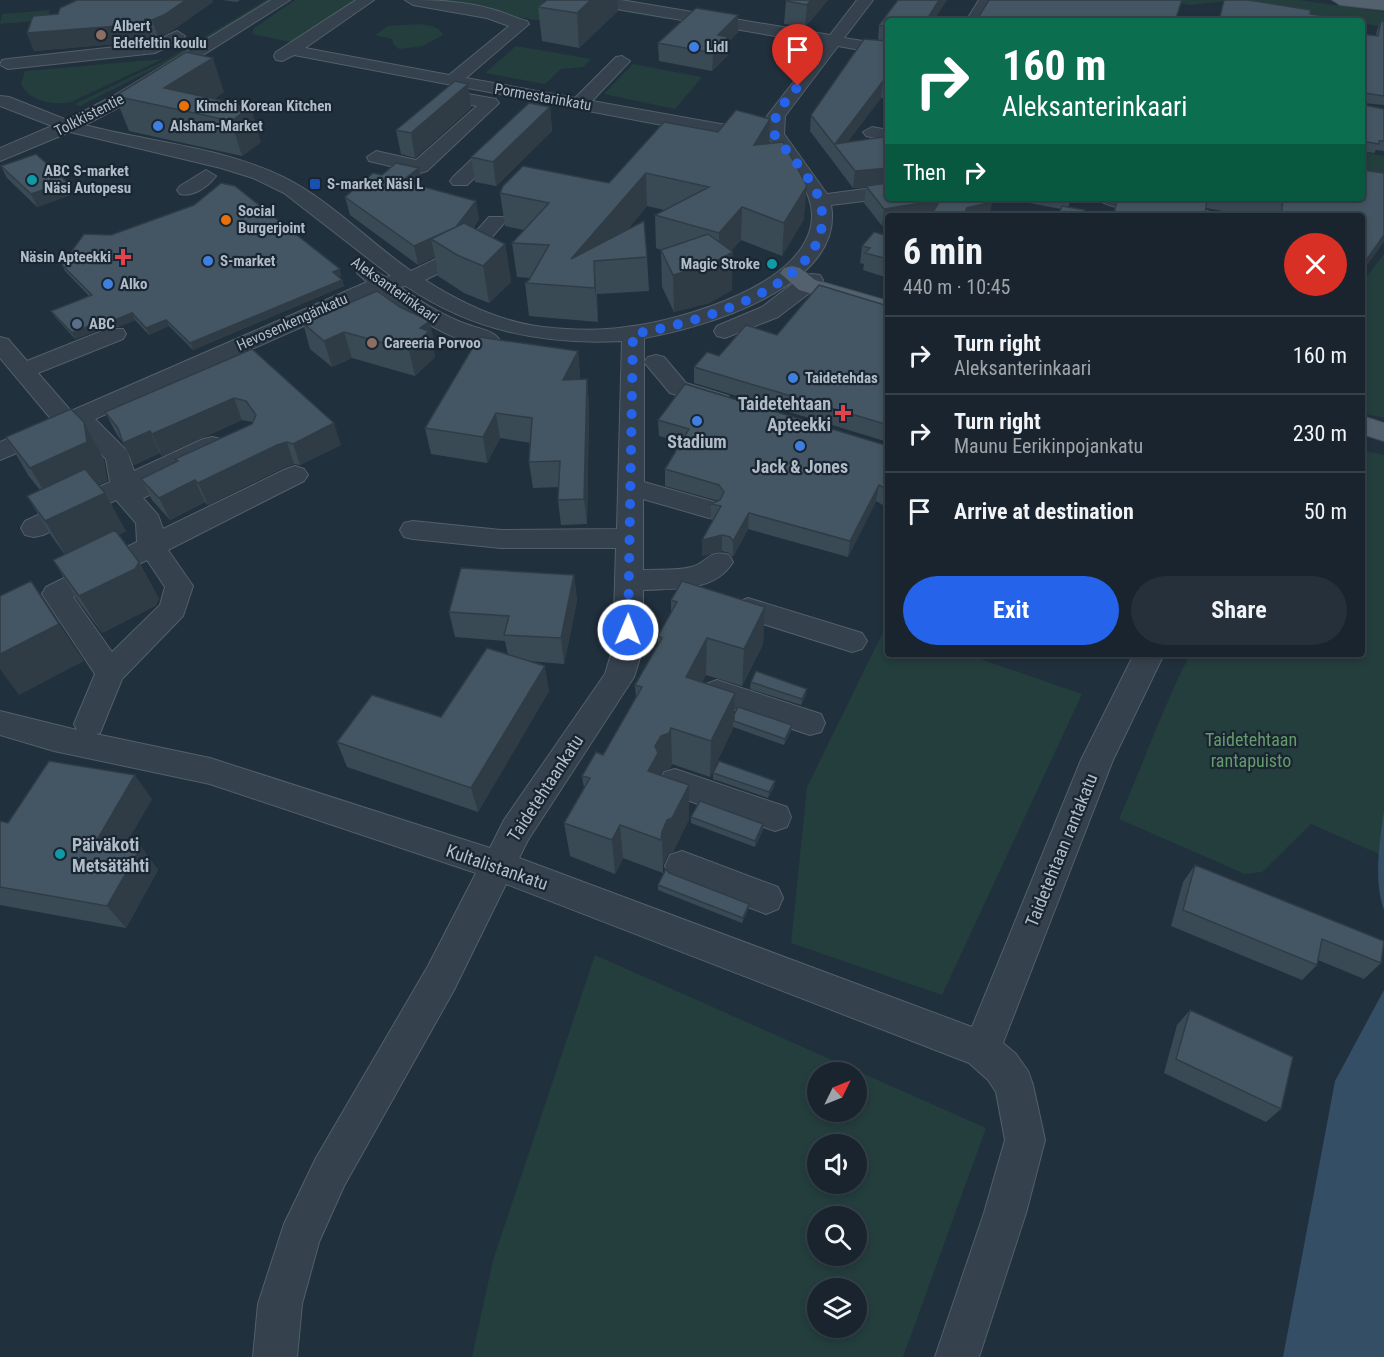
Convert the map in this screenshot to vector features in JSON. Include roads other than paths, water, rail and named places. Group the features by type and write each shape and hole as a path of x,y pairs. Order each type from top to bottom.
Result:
{"main road":[{"path":"1350,0 1384,5"},
{"path":"806,277 885,293"},
{"path":"806,277 885,308"},
{"path":"1365,426 1384,432"},
{"path":"1365,435 1384,437"}],"street":[{"name":"Tolkkistentie","path":"0,155 174,66 282,0"},
{"path":"366,0 274,61 490,104 420,167 376,157"},
{"path":"413,0 492,14 502,20 521,24 453,80"},
{"path":"665,0 683,3"},
{"path":"865,0 776,116 774,134 829,200 885,192"},
{"path":"802,110 884,0"},
{"path":"976,18 987,0"},
{"path":"605,2 637,12 885,50"},
{"path":"51,129 14,118 2,93 4,63 155,48 177,36"},
{"name":"Pormestarinkatu","path":"291,50 753,135 795,133 829,200"},
{"path":"579,104 622,61"},
{"path":"364,80 381,67"},
{"path":"466,99 481,86"},
{"path":"532,113 548,98"},
{"path":"460,181 516,128"},
{"name":"Tolkkistentie","path":"0,145 51,129"},
{"name":"Aleksanterinkaari","path":"51,129 206,176 232,181 266,194 395,285 445,325 488,339 558,351 596,354 641,349 695,321 806,277 829,200"},
{"name":"Aleksanterinkaari","path":"51,129 261,174 291,190 395,285 463,311 641,349"},
{"path":"187,190 206,176"},
{"path":"1109,201 1184,213"},
{"name":"Hevosenkengänkatu","path":"73,420 193,367 260,346 458,258 470,250 496,221"},
{"path":"9,360 115,334"},
{"path":"641,349 678,388 745,409"},
{"name":"Taidetehtaankatu","path":"275,1357 280,1304 300,1239 330,1172 441,978 496,865 516,830 618,677 628,648 631,488 641,349"},
{"path":"9,360 117,458 126,491 149,521 151,546 179,586 173,609 110,673 89,724"},
{"path":"0,452 73,420"},
{"path":"34,528 126,491 236,439"},
{"path":"110,673 56,594 295,475"},
{"path":"631,488 709,509"},
{"path":"413,530 501,539 630,538"},
{"path":"629,581 699,577 719,561"},
{"path":"748,609 852,641"},
{"name":"Taidetehtaan rantakatu","path":"981,1049 1097,760 1148,657"},
{"path":"717,692 810,723"},
{"name":"Kultalistankatu","path":"0,723 54,738 239,779 496,865 981,1049"},
{"path":"675,782 775,817"},
{"path":"682,866 766,898"},
{"path":"957,1357 1005,1214 1025,1140 1014,1085 1002,1066 981,1049"}],"water":[{"path":"1384,810 1384,910 1378,873"},
{"path":"1384,990 1384,1357 1283,1357 1335,1081"}],"place":[{"name":"Albert Edelfeltin koulu","path":"101,35"},
{"name":"Lidl","path":"694,47"},
{"name":"Kimchi Korean Kitchen","path":"184,106"},
{"name":"Alsham-Market","path":"158,126"},
{"name":"ABC S-market Näsi Autopesu","path":"32,180"},
{"name":"S-market Näsi L","path":"315,184"},
{"name":"Social Burgerjoint","path":"226,220"},
{"name":"Näsin Apteekki","path":"123,257"},
{"name":"S-market","path":"208,261"},
{"name":"Magic Stroke","path":"772,264"},
{"name":"Alko","path":"108,284"},
{"name":"ABC","path":"77,324"},
{"name":"Careeria Porvoo","path":"372,343"},
{"name":"Taidetehdas","path":"793,378"},
{"name":"Taidetehtaan Apteekki","path":"843,413"},
{"name":"Stadium","path":"697,421"},
{"name":"Jack & Jones","path":"800,446"},
{"name":"Päiväkoti Metsätähti","path":"60,854"}],"park label":[{"name":"Taidetehtaan rantapuisto","path":"1251,750"}]}
